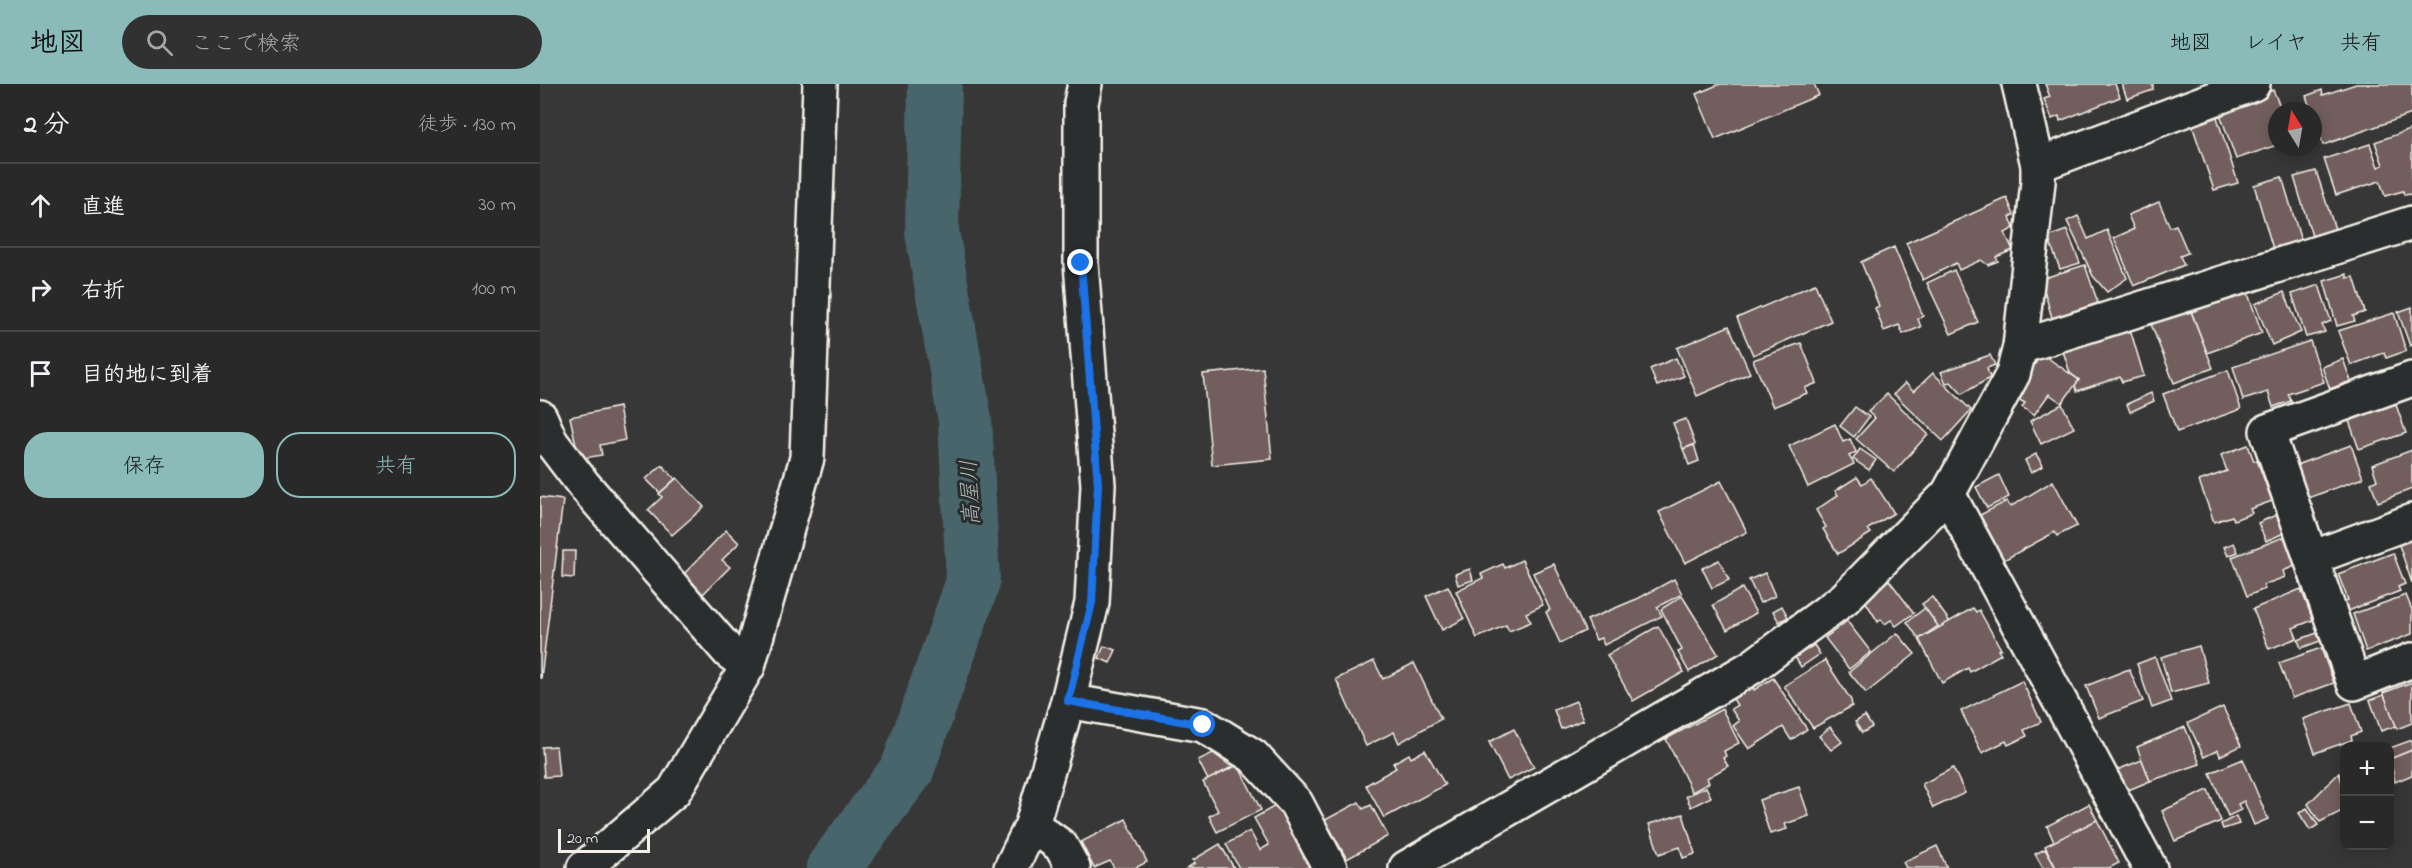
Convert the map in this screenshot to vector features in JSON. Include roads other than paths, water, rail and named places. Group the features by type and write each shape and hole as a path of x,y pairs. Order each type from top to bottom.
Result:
{"street":[{"path":"584,868 674,791 748,666 807,458 820,84"},
{"path":"1011,868 1032,825 1068,701 1092,603 1098,485 1081,263 1081,103 1085,84"},
{"path":"1406,868 1752,667 1844,599 1948,494 2013,374 2020,347 2038,182 2037,165 2019,84"},
{"path":"2037,165 2253,84"},
{"path":"2020,347 2412,223"},
{"path":"2412,379 2267,431 2354,683 2412,660"},
{"path":"540,417 551,441 583,484 729,652 748,666"},
{"path":"1948,494 2150,868"},
{"path":"2312,558 2412,521"},
{"path":"1068,701 1203,725 1253,756 1296,803 1329,868"},
{"path":"1032,825 1061,846 1073,868"}],"waterway":[{"name":"高屋川","path":"833,868 907,770 973,582 965,420 932,232 935,84"}]}
